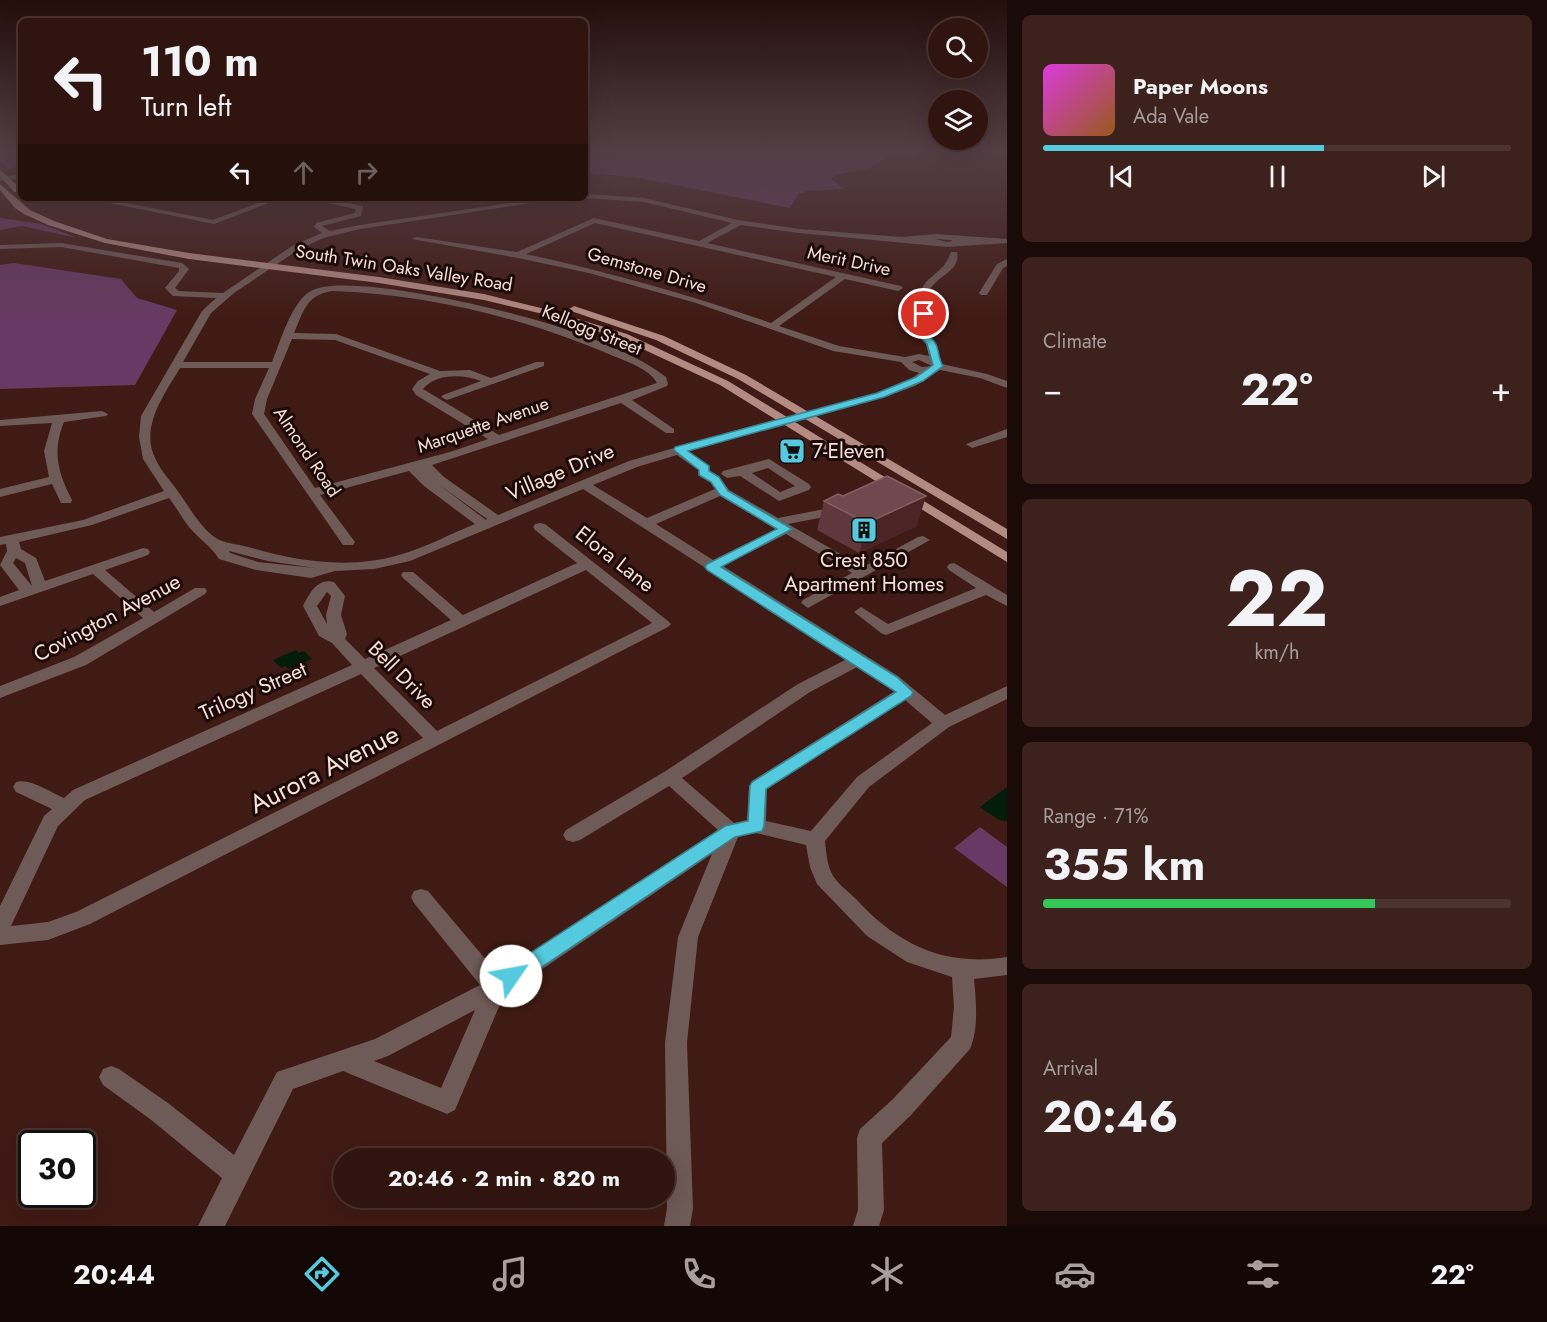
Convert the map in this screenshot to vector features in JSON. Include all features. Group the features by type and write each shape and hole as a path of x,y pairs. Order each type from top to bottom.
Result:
{"main road":[{"name":"South Twin Oaks Valley Road","path":"20,207 51,223 105,241 189,256 274,262 493,289 602,317 660,338 721,366 1007,535"},
{"name":"South Twin Oaks Valley Road","path":"40,207 51,214 114,235 165,246 473,295 587,324 641,343 724,383 1007,558"}],"street":[{"path":"137,207 214,222 253,207"},
{"path":"328,234 318,227 319,225 358,214 361,211 356,207"},
{"name":"Village Drive","path":"501,207 328,234 302,244 225,296 207,311 147,416 145,437 149,459 193,523 208,540 220,546 224,556 256,566 311,574 334,567 374,565 405,558 633,464 683,448 897,390 919,379 934,366"},
{"path":"680,207 745,223 820,234 956,242 1007,241"},
{"name":"Merit Drive","path":"518,255 594,220 702,243 712,241 843,276 898,288"},
{"path":"712,241 722,240 745,223"},
{"path":"712,241 745,223"},
{"name":"Gemstone Drive","path":"416,239 518,255 656,289 814,342 887,362 909,362 934,366 983,376 1007,385"},
{"path":"935,241 954,254"},
{"path":"934,366 931,343 926,339 923,300 926,288 950,268 956,242"},
{"path":"0,247 61,245 182,266 185,269 182,276 173,281 170,288 176,294 225,296"},
{"path":"984,292 1000,266 1007,262"},
{"path":"771,327 843,276"},
{"path":"994,277 1007,280"},
{"name":"Kellogg Street","path":"325,288 337,287 387,293 474,308 534,323 606,350 659,376 663,384"},
{"name":"Almond Road","path":"325,288 316,291 298,308 289,336 260,401 258,414 348,542"},
{"path":"289,336 336,337 438,374 470,373 490,381"},
{"name":"Village Drive","path":"803,415 812,407 894,382 904,376 909,362 921,342 926,339"},
{"path":"179,362 276,362"},
{"path":"447,397 540,364"},
{"path":"438,374 422,383 417,389 420,393 497,439"},
{"name":"Marquette Avenue","path":"312,493 418,466 663,384"},
{"path":"622,398 670,431"},
{"path":"0,423 102,414"},
{"path":"59,419 51,435 49,454 55,479 66,500"},
{"path":"972,444 1007,434"},
{"path":"683,448 705,469 703,472 721,481 781,526 863,573"},
{"path":"418,466 428,483 492,523"},
{"path":"645,524 721,481 742,472"},
{"path":"0,493 55,479"},
{"path":"585,485 860,660 906,692 944,723"},
{"path":"9,544 131,509 172,492"},
{"path":"711,567 781,526 835,511"},
{"name":"Elora Lane","path":"540,526 663,624"},
{"path":"808,603 923,540"},
{"path":"9,544 31,561 33,589"},
{"path":"9,544 6,563 14,575 33,589"},
{"path":"0,602 143,552"},
{"name":"Trilogy Street","path":"0,927 51,821 79,795 588,564"},
{"path":"333,609 314,612 310,606 320,590 328,585 334,567"},
{"path":"954,567 1007,602"},
{"path":"94,568 153,619"},
{"path":"14,575 33,569"},
{"path":"408,575 461,621"},
{"name":"Bell Drive","path":"328,585 338,596 333,609 333,624 339,634 337,640"},
{"path":"861,612 886,630 987,589"},
{"name":"Covington Avenue","path":"0,692 80,661 200,591"},
{"name":"Bell Drive","path":"314,612 327,637 337,640 436,741"},
{"name":"Aurora Avenue","path":"0,936 48,931 83,918 663,624"},
{"path":"573,835 670,777 804,688 845,665 860,660"},
{"path":"756,826 758,786 906,692"},
{"path":"815,839 863,782 944,723 1007,692"},
{"path":"670,777 731,831"},
{"path":"22,786 66,807"},
{"path":"211,1226 285,1080 380,1048 496,988 731,831 756,826 815,839"},
{"path":"677,1226 680,1208 676,1043 688,938 731,831"},
{"path":"815,839 823,877 858,919 916,957 962,971 987,972 1007,966"},
{"path":"421,897 496,988"},
{"path":"866,1226 871,1210 868,1138 902,1107 962,1041 965,1007 962,971"},
{"path":"343,1060 447,1102 496,988"},
{"path":"111,1077 159,1111 237,1174"}],"shaded area":[{"path":"0,218 42,224 77,238 22,226 0,230"},
{"path":"14,263 121,279 137,298 177,310 135,385 0,389 0,265"},
{"path":"296,650 299,653 304,651 312,659 288,669 286,666 281,668 273,660"},
{"path":"1007,787 1006,821 999,820 980,807"},
{"path":"980,827 1007,847 1007,887 954,848"}],"building":[{"path":"887,476 926,496 867,523 824,501 838,494 843,496"}],"place":[{"name":"7-Eleven","path":"792,451"},
{"name":"Crest 850 Apartment Homes","path":"864,530"}],"route":[{"path":"511,976 731,831 756,826 758,786 906,692 892,680 711,567 786,529 724,493 715,479 703,472 705,469 679,450 897,390 919,379 938,366 931,343 926,339 924,314"}]}
